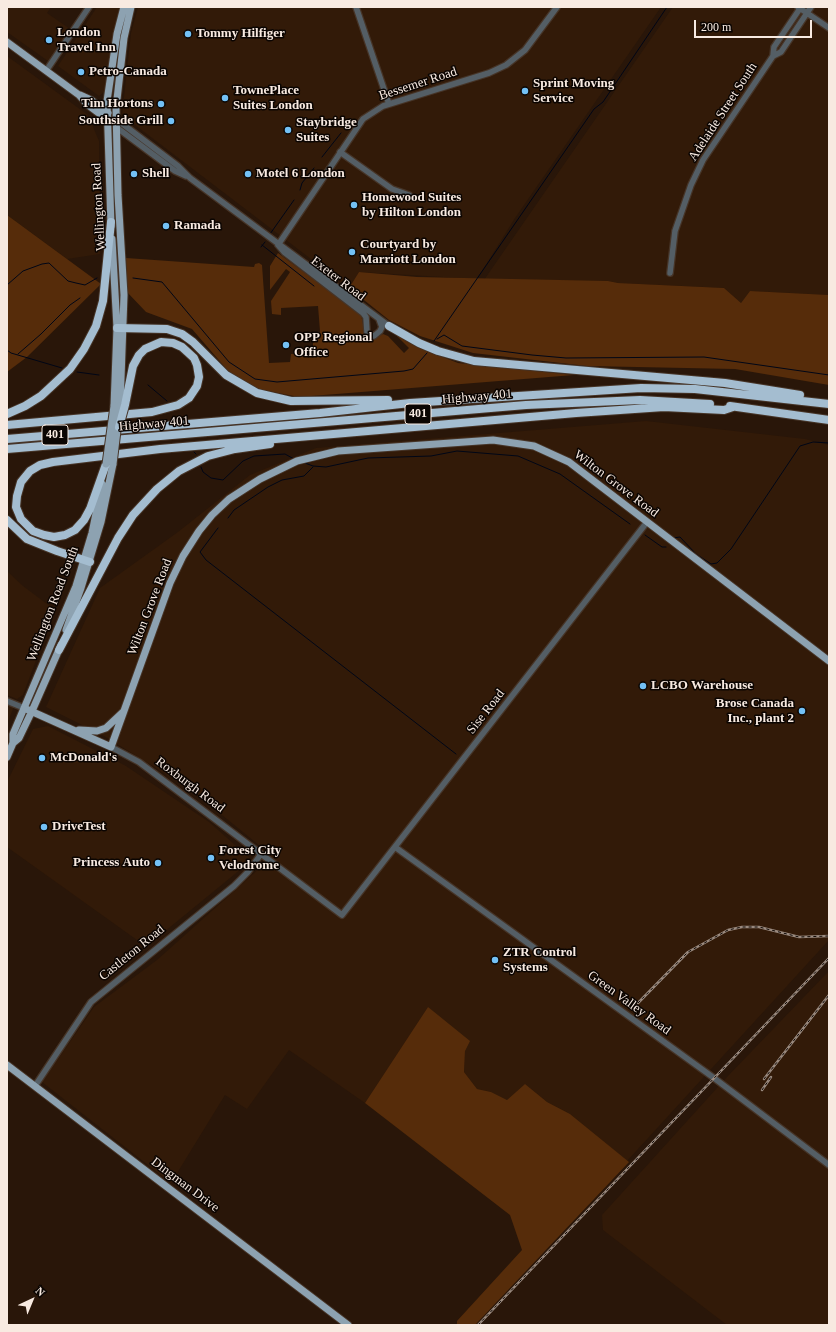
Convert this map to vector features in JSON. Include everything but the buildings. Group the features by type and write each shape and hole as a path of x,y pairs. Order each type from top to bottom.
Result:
{"highway":[{"path":"7,414 25,406 41,396 70,369 84,349 96,326 103,301 111,222"},
{"path":"390,326 418,343 438,351 474,361 725,383 806,396 826,403"},
{"path":"120,328 167,329 182,334 193,342 226,375 257,393 291,401 399,400 410,403"},
{"path":"7,425 152,412 178,405 189,398 197,386 199,377 194,358 182,347 173,343 161,342 145,349 139,355 134,366 120,406 119,427"},
{"name":"Highway 401","path":"7,440 320,413 410,403 641,388 695,390 826,403"},
{"name":"Highway 401","path":"7,449 526,405 640,400 695,402 829,420"},
{"path":"110,464 90,509 84,520 75,530 65,535 54,537 44,536 33,531 21,519 16,507 17,496 21,482 30,471 40,465 109,454 656,408 724,410 733,407"},
{"path":"59,650 118,538 133,515 168,480 179,471 208,456 235,449 307,439 321,435"},
{"path":"7,520 27,539 87,561"}],"main road":[{"name":"Wellington Road","path":"120,328 124,295 118,195 113,121 107,112 112,62 124,7"},
{"name":"Wellington Road","path":"120,406 120,328 111,222 113,121 130,7"},
{"name":"Exeter Road","path":"7,42 79,95 88,105 113,121"},
{"path":"112,62 113,121"},
{"name":"Exeter Road","path":"79,95 91,100 107,112"},
{"name":"Wellington Road South","path":"110,464 120,406"},
{"name":"Wellington Road South","path":"7,757 13,743 13,734 87,561 119,427"},
{"name":"Wilton Grove Road","path":"112,747 173,576 183,556 199,531 229,499 260,479 297,461 338,451 486,441 534,446 569,462 829,661"},
{"path":"13,743 19,738 32,712 59,650 87,561"},
{"name":"Roxburgh Road","path":"24,708 112,747"},
{"path":"72,729 96,730 106,728 126,708"},
{"name":"Dingman Drive","path":"7,1065 348,1325"}],"street":[{"path":"46,71 89,7"},
{"path":"356,7 389,104"},
{"name":"Bessemer Road","path":"278,245 363,119 372,112 389,104 489,73 506,65 526,50 556,7"},
{"path":"800,7 829,28"},
{"name":"Adelaide Street South","path":"774,56 774,47 800,7"},
{"name":"Adelaide Street South","path":"670,273 673,240 691,185 711,146 774,56 781,52 811,7"},
{"name":"Exeter Road","path":"113,121 175,170 190,178 278,245 284,252 363,313 367,321 367,332 370,335 374,336 380,332 381,323 377,317"},
{"path":"340,152 392,189 410,195"},
{"name":"Exeter Road","path":"278,245 287,248 390,326"},
{"name":"Sise Road","path":"342,915 647,522"},
{"name":"Roxburgh Road","path":"7,701 24,708"},
{"name":"Roxburgh Road","path":"112,747 139,762 342,915"},
{"name":"Green Valley Road","path":"395,847 714,1078 829,1165"},
{"name":"Castleton Road","path":"35,1086 91,1002 234,886 248,872 261,854"}],"shaded area":[{"path":"7,7 51,7 47,13 70,29 48,61 7,32"},
{"path":"97,7 119,7 104,92 99,96 58,66"},
{"path":"138,7 661,7 515,218 477,279 359,272 349,288 122,115 131,33"},
{"path":"673,7 829,7 829,295 750,291 741,303 724,288 618,283 608,281 484,280"},
{"path":"7,56 88,115 99,141 100,254 67,259 7,215"},
{"path":"7,215 101,284 27,357 7,372"},
{"path":"278,253 361,314 365,335 372,340 383,334 388,336 404,353 409,348 394,333 417,347 458,363 574,375 299,397 257,389 244,383 230,373 192,329 146,312 127,292 126,258 254,267 255,264 259,263 262,265 269,363 290,362 291,354 313,352 313,343 318,339 320,331 318,306 281,308 281,315 272,314 271,301 290,272 286,269 270,290 270,266"},
{"path":"359,272 417,277 608,281 618,283 724,288 741,303 750,291 829,295 829,385 735,369 587,366 473,353 420,336 389,320 349,288"},
{"path":"646,421 805,439 829,445 829,940 627,1161 570,1114 547,1102 525,1084 507,1100 491,1092 477,1089 464,1072 465,1051 428,1007 365,1103 289,1050 247,1109 225,1095 171,1183 42,1082 94,1007 157,960 261,867 270,854 190,789 104,736 46,707 100,588 178,532 250,475 316,448"},
{"path":"7,571 23,586 55,610 23,695 17,699 7,695"},
{"path":"7,701 15,704 7,724"},
{"path":"48,726 126,766 209,822 252,860 164,932 144,945 7,847 7,782 33,729"},
{"path":"829,971 829,1325 727,1325 603,1230 602,1215 727,1077"},
{"path":"428,1007 470,1041 465,1051 464,1072 477,1089 491,1092 507,1100 525,1084 547,1102 570,1114 629,1162 475,1325 457,1325 457,1321 522,1250 510,1215 365,1103"}],"waterway":[{"path":"434,341 594,109 603,102 667,7"},
{"path":"322,157 341,133"},
{"path":"300,190 302,183 314,168"},
{"path":"270,234 294,200"},
{"path":"261,247 265,242"},
{"path":"262,245 314,286"},
{"path":"7,285 23,271 49,263 68,281 85,285 97,278"},
{"path":"133,278 162,282 229,362 255,379 277,382 404,371 413,369 427,353"},
{"path":"18,354 41,334 70,305 80,298"},
{"path":"437,339 444,335 462,346 532,355 566,358 704,357 829,375"},
{"path":"7,350 11,353 62,368"},
{"path":"77,372 99,375"},
{"path":"148,385 167,401"},
{"path":"673,538 680,537 696,554 711,564 717,563 731,549 800,446 813,442 829,443"},
{"path":"305,463 313,466 326,467 368,458 431,456 457,451 518,456 560,474 630,524"},
{"path":"201,467 203,472 211,478 223,480 243,461 254,456 285,454 294,459"},
{"path":"228,518 234,510 268,487 282,480 304,476 313,467"},
{"path":"218,528 200,552 206,560 456,754"},
{"path":"645,535 662,547 666,547"}],"railway":[{"path":"638,1003 688,952 728,930 742,927 759,927 799,937 829,936"},
{"path":"478,1325 829,958"},
{"path":"764,1079 829,995"},
{"path":"762,1090 771,1077"}],"place":[{"name":"Tommy Hilfiger","path":"188,34"},
{"name":"London Travel Inn","path":"49,40"},
{"name":"Petro-Canada","path":"81,72"},
{"name":"Sprint Moving Service","path":"525,91"},
{"name":"TownePlace Suites London","path":"225,98"},
{"name":"Tim Hortons","path":"161,104"},
{"name":"Southside Grill","path":"171,121"},
{"name":"Staybridge Suites","path":"288,130"},
{"name":"Shell","path":"134,174"},
{"name":"Motel 6 London","path":"248,174"},
{"name":"Homewood Suites by Hilton London","path":"354,205"},
{"name":"Ramada","path":"166,226"},
{"name":"Courtyard by Marriott London","path":"352,252"},
{"name":"OPP Regional Office","path":"286,345"},
{"name":"LCBO Warehouse","path":"643,686"},
{"name":"Brose Canada Inc., plant 2","path":"802,711"},
{"name":"McDonald's","path":"42,758"},
{"name":"DriveTest","path":"44,827"},
{"name":"Forest City Velodrome","path":"211,858"},
{"name":"Princess Auto","path":"158,863"},
{"name":"ZTR Control Systems","path":"495,960"}]}
